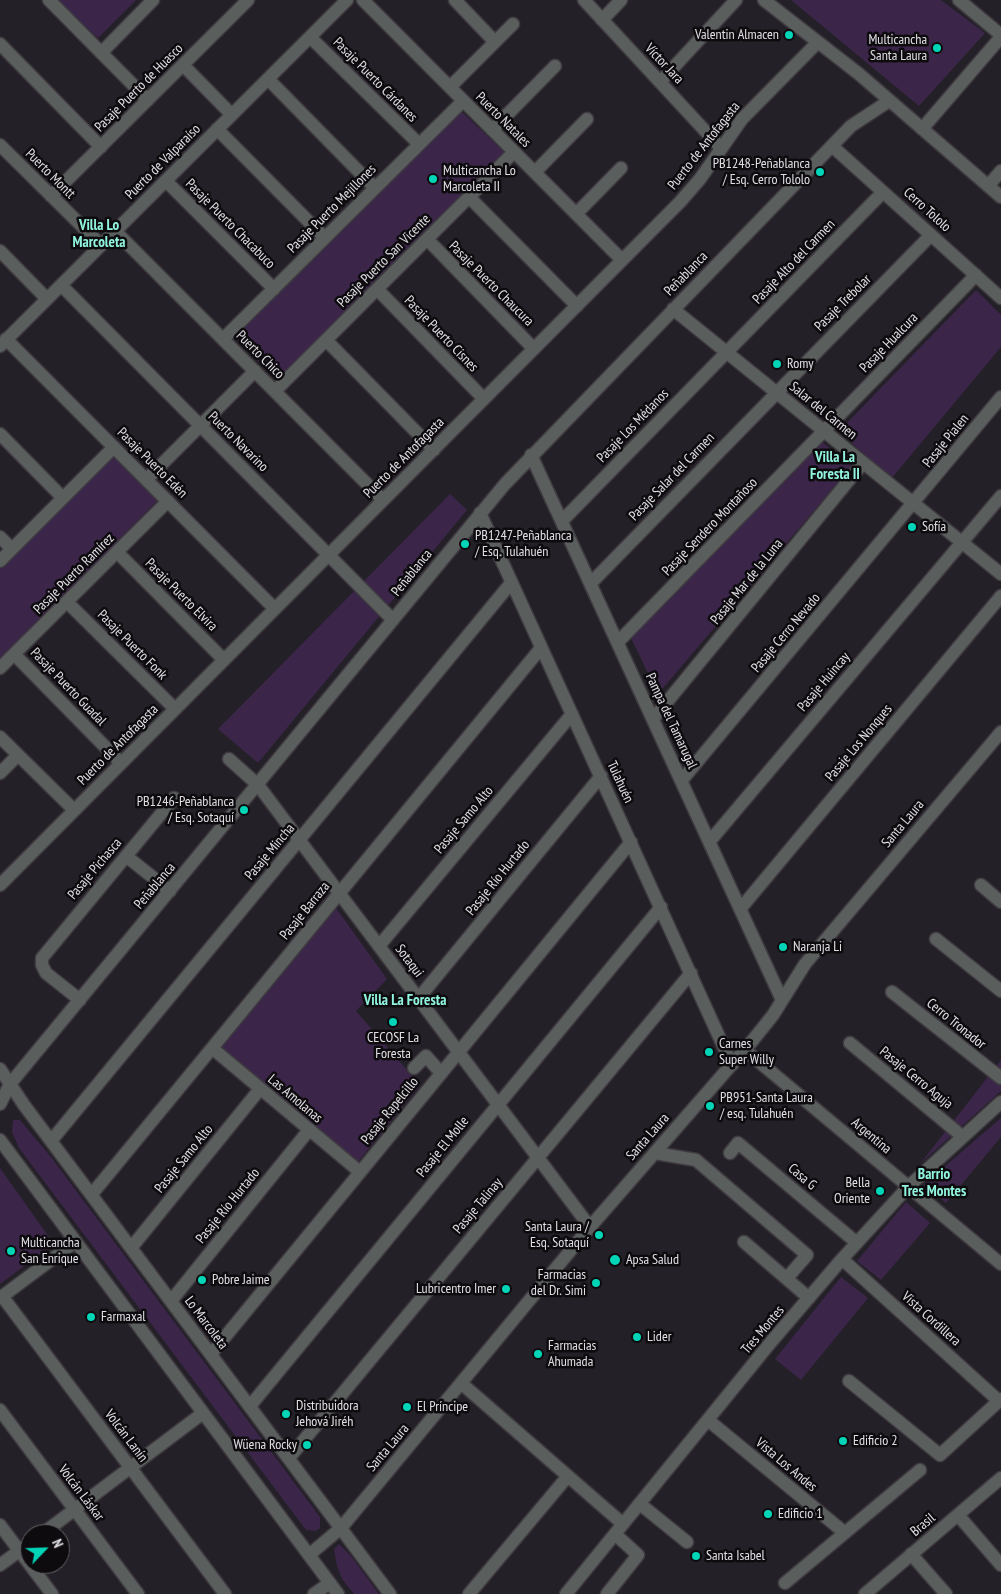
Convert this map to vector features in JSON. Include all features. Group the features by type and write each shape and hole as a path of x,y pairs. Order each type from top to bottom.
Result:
{"street":[{"path":"49,0 148,100"},
{"path":"101,53 153,0"},
{"name":"Pasaje Puerto de Huasco","path":"51,196 248,0"},
{"name":"Puerto de Valparaíso","path":"3,342 348,0"},
{"name":"Puerto Natales","path":"363,0 622,260"},
{"path":"455,0 495,42"},
{"name":"Víctor Jara","path":"584,0 722,148"},
{"path":"602,20 620,0"},
{"path":"660,82 736,0"},
{"path":"764,0 842,59 1001,197"},
{"path":"922,129 1001,36 959,0"},
{"path":"450,87 513,24"},
{"name":"Pasaje Puerto Cárdanes","path":"310,37 419,144"},
{"name":"Puerto de Antofagasta","path":"0,885 691,191 742,119 818,42"},
{"path":"0,44 100,147"},
{"path":"183,65 232,114"},
{"path":"492,130 555,66"},
{"path":"268,79 375,188"},
{"name":"Pasaje Puerto Mejillones","path":"223,339 463,101"},
{"name":"Peñablanca","path":"0,1104 10,1084 480,513 532,455 832,146 862,118 889,101"},
{"path":"534,172 587,119"},
{"path":"217,129 325,238"},
{"name":"Puerto Montt","path":"0,145 101,245"},
{"name":"Cerro Tololo","path":"832,146 1001,298"},
{"name":"Pasaje Puerto San Vicente","path":"275,392 514,152"},
{"path":"576,214 622,168"},
{"path":"988,186 1001,171"},
{"name":"Pasaje Puerto Chacabuco","path":"166,180 274,288"},
{"name":"Pasaje Alto del Carmen","path":"726,352 884,192"},
{"path":"469,197 577,306"},
{"name":"Puerto Chico","path":"115,231 383,500"},
{"name":"Pasaje Trebolar","path":"775,392 931,235"},
{"name":"Pasaje Puerto Chaucura","path":"427,239 534,349"},
{"path":"0,251 47,298"},
{"name":"Pasaje Hualcura","path":"824,432 976,275"},
{"name":"Puerto Navarino","path":"61,285 393,620"},
{"name":"Pasaje Puerto Cisnes","path":"376,289 484,399"},
{"name":"Salar del Carmen","path":"673,309 1001,574"},
{"path":"326,340 434,450"},
{"name":"Pasaje Puerto Edén","path":"3,342 147,479 275,609"},
{"name":"Pasaje Los Médanos","path":"562,521 726,352"},
{"path":"147,479 254,371"},
{"name":"Pasaje Salar del Carmen","path":"591,584 775,392"},
{"name":"Pasaje Pialen","path":"914,504 1001,398"},
{"name":"Pasaje Sendero Montañoso","path":"618,642 824,432"},
{"path":"0,434 63,498"},
{"path":"0,561 114,447"},
{"name":"Pampa del Tamarugal","path":"532,455 782,1000"},
{"name":"Pasaje Mar de la Luna","path":"654,719 863,463"},
{"name":"Pasaje Huincay","path":"710,841 1001,496"},
{"name":"Pasaje Puerto Ramírez","path":"0,668 168,501"},
{"name":"Pasaje Cerro Nevado","path":"682,780 914,504"},
{"name":"Tulahuén","path":"480,513 732,1065"},
{"path":"0,536 12,549"},
{"name":"Pasaje Puerto Elvira","path":"116,552 224,660"},
{"name":"Pasaje Mincha","path":"51,1141 512,582"},
{"name":"Pasaje Los Nonques","path":"741,908 1001,596"},
{"name":"Pasaje Puerto Fonk","path":"67,602 175,709"},
{"name":"Pasaje Barraza","path":"92,1194 542,648"},
{"name":"Pasaje Puerto Guadal","path":"14,654 121,763"},
{"name":"Pasaje Samo Alto","path":"379,946 572,714"},
{"name":"Santa Laura","path":"309,1555 341,1528 590,1227 745,1050 770,1020 805,964 1001,732"},
{"path":"0,737 74,810"},
{"path":"0,773 18,755"},
{"name":"Sotaqui","path":"230,759 258,785 590,1227"},
{"name":"Pasaje Río Hurtado","path":"418,999 601,776"},
{"name":"Pasaje Pichasca","path":"80,1000 46,973 42,962 44,955 174,798"},
{"name":"Pasaje Rapelcillo","path":"211,1354 631,842"},
{"path":"126,856 170,891"},
{"path":"981,885 1001,902"},
{"name":"Pasaje El Molle","path":"250,1406 661,907"},
{"path":"936,939 1001,991"},
{"name":"Pasaje Talinay","path":"289,1458 691,973"},
{"name":"Cerro Tronador","path":"892,992 1001,1078"},
{"name":"Pasaje Cerro Aguja","path":"850,1044 964,1137"},
{"name":"Las Amolanas","path":"212,1048 360,1172"},
{"name":"Argentina","path":"745,1050 1001,1264"},
{"path":"414,1068 426,1056 441,1073"},
{"name":"Lo Marcoleta","path":"0,1069 51,1141 390,1594"},
{"name":"Pasaje Samo Alto","path":"131,1248 260,1089"},
{"name":"Tres Montes","path":"566,1594 842,1259 908,1187 1001,1102"},
{"name":"Pasaje Río Hurtado","path":"171,1301 309,1130"},
{"path":"0,1140 74,1242 338,1594"},
{"name":"Casa G","path":"730,1153 738,1143 857,1243"},
{"path":"655,1153 696,1160 807,1255 786,1278"},
{"path":"1,1297 74,1242"},
{"path":"744,1242 809,1298"},
{"name":"Vista Cordillera","path":"842,1259 1000,1400 940,1455 849,1381"},
{"name":"Volcán Lanín","path":"1,1297 226,1594"},
{"path":"461,1383 568,1476 619,1529 638,1555 607,1594"},
{"name":"Volcán Láskar","path":"0,1410 138,1594"},
{"path":"55,1524 203,1413"},
{"name":"Vista Los Andes","path":"708,1420 845,1533"},
{"path":"785,1583 920,1470"},
{"path":"469,1594 568,1476"},
{"name":"Brasil","path":"865,1594 1001,1478"},
{"path":"640,1504 687,1542"},
{"path":"958,1515 1001,1566"},
{"path":"0,1525 52,1594"},
{"path":"0,1565 19,1551"},
{"path":"912,1554 946,1594"},
{"path":"314,1594 330,1583"}],"shaded area":[{"path":"57,0 136,0 98,38"},
{"path":"791,0 941,0 985,33 919,106"},
{"path":"461,111 505,153 278,379 234,337"},
{"path":"976,290 1001,315 1001,347 891,479 839,431"},
{"path":"822,442 852,466 658,694 631,638"},
{"path":"113,453 159,499 0,659 0,568"},
{"path":"450,494 467,510 258,763 218,729"},
{"path":"336,908 387,979 356,1011 420,1085 357,1163 221,1048"},
{"path":"1001,1060 1001,1091 920,1164"},
{"path":"1001,1118 1001,1137 946,1203 923,1185"},
{"path":"13,1120 20,1120 51,1157 320,1517 320,1528 316,1531 306,1530 19,1148 12,1132"},
{"path":"0,1168 54,1244 0,1284"},
{"path":"906,1202 930,1223 881,1280 857,1261"},
{"path":"841,1277 868,1298 801,1380 775,1359"},
{"path":"339,1544 351,1556 379,1594 354,1594 342,1579 334,1549"}],"place":[{"name":"Valentin Almacen","path":"789,35"},
{"name":"Multicancha Santa Laura","path":"937,48"},
{"name":"PB1248-Peñablanca / Esq. Cerro Tololo","path":"820,172"},
{"name":"Multicancha Lo Marcoleta II","path":"433,179"},
{"name":"Romy","path":"777,364"},
{"name":"Sofía","path":"912,527"},
{"name":"PB1247-Peñablanca / Esq. Tulahuén","path":"465,544"},
{"name":"PB1246-Peñablanca / Esq. Sotaquí","path":"244,810"},
{"name":"Naranja Li","path":"783,947"},
{"name":"CECOSF La Foresta","path":"393,1022"},
{"name":"Carnes Super Willy","path":"709,1052"},
{"name":"PB951-Santa Laura / esq. Tulahuén","path":"710,1106"},
{"name":"Bella Oriente","path":"880,1191"},
{"name":"Santa Laura / Esq. Sotaquí","path":"599,1235"},
{"name":"Multicancha San Enrique","path":"11,1251"},
{"name":"Apsa Salud","path":"615,1260"},
{"name":"Pobre Jaime","path":"202,1280"},
{"name":"Farmacias del Dr. Simi","path":"596,1283"},
{"name":"Lubricentro Imer","path":"506,1289"},
{"name":"Farmaxal","path":"91,1317"},
{"name":"Lider","path":"637,1337"},
{"name":"Farmacias Ahumada","path":"538,1354"},
{"name":"El Príncipe","path":"407,1407"},
{"name":"Distribuidora Jehová Jiréh","path":"286,1414"},
{"name":"Edificio 2","path":"843,1441"},
{"name":"Wüena Rocky","path":"307,1445"},
{"name":"Edificio 1","path":"768,1514"},
{"name":"Santa Isabel","path":"696,1556"}],"district":[{"name":"Villa Lo Marcoleta","path":"99,234"},
{"name":"Villa La Foresta II","path":"835,466"},
{"name":"Villa La Foresta","path":"405,1001"},
{"name":"Barrio Tres Montes","path":"934,1184"}]}
